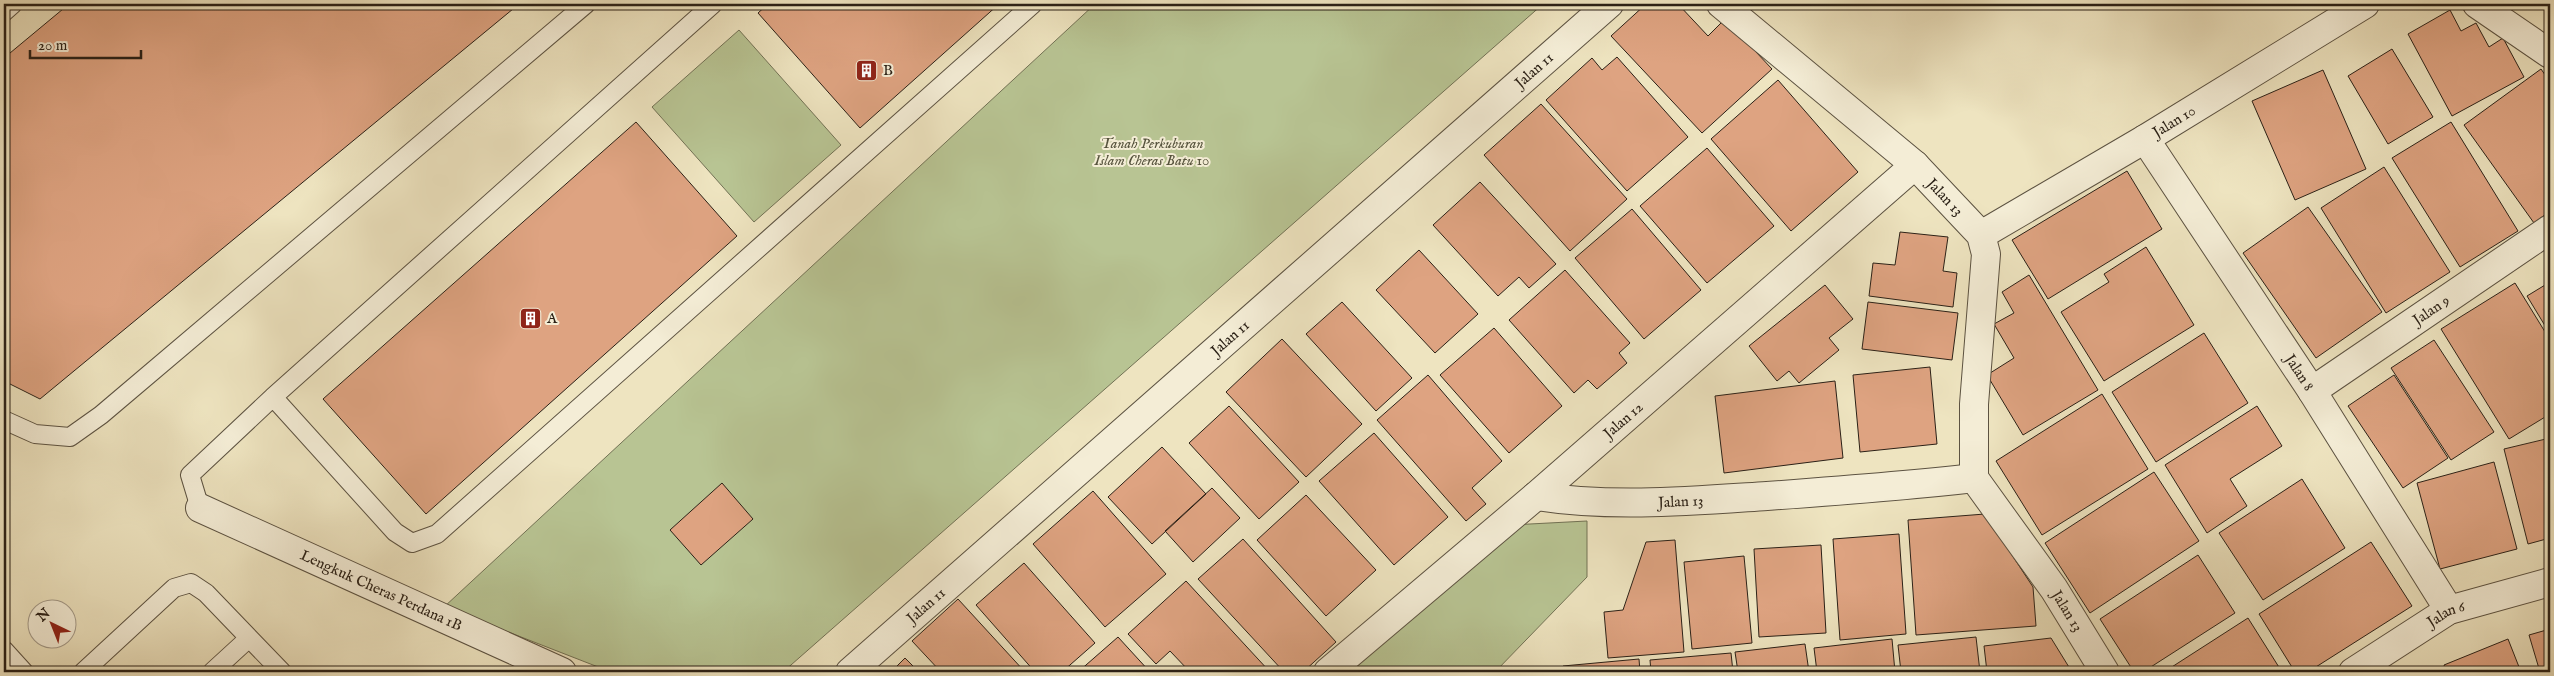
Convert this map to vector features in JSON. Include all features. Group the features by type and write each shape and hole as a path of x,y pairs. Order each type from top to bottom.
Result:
{"street":[{"name":"Jalan 11","path":"850,672 1609,4"},
{"name":"Jalan 13","path":"1721,4 1915,165 1981,235"},
{"name":"Jalan 10","path":"1981,235 2145,139 2365,4"},
{"path":"2477,4 2550,54"},
{"name":"Jalan 8","path":"2145,139 2312,391 2449,610"},
{"name":"Jalan 12","path":"1328,672 1536,496 1915,165"},
{"name":"Jalan 9","path":"2312,391 2550,229"},
{"path":"1974,478 1974,404 1986,254 1981,235"},
{"name":"Jalan 13","path":"1536,496 1563,500 1673,503 1912,485 1974,478 2054,589 2105,672"},
{"name":"Lengkuk Cheras Perdana 1B","path":"200,508 562,672"},
{"name":"Jalan 6","path":"2353,672 2449,610 2550,582"}],"lane":[{"path":"4,12 13,4"},
{"path":"4,420 35,434 70,437 86,426 586,4"},
{"path":"200,508 190,474 273,397 713,4"},
{"path":"273,397 395,532 412,543 437,534 1033,4"},
{"path":"83,672 174,588 191,583 206,593 248,639 282,672"},
{"path":"212,672 248,639"},
{"path":"4,650 24,672"}],"green space":[{"name":"Tanah Perkuburan Islam Cheras Batu 10","path":"1095,4 1543,4 783,672 611,672 444,607"},
{"path":"739,30 841,145 754,222 652,107"},
{"path":"1587,521 1587,577 1495,672 1348,672 1511,525"}],"building":[{"path":"69,4 519,4 40,399 4,381 4,58"},
{"name":"B","path":"768,4 999,4 860,128 758,13"},
{"path":"1646,4 1678,4 1708,36 1725,19 1772,69 1702,133 1611,36"},
{"path":"2450,10 2461,31 2476,23 2489,47 2503,38 2524,77 2452,116 2408,34"},
{"path":"2392,49 2433,117 2388,144 2348,76"},
{"path":"1617,57 1688,137 1627,191 1546,100 1592,58 1602,70"},
{"path":"2541,69 2550,82 2550,211 2534,223 2464,125"},
{"path":"2323,70 2366,169 2295,200 2252,101"},
{"path":"1778,80 1858,172 1791,231 1711,139"},
{"path":"1541,104 1627,199 1570,251 1484,155"},
{"name":"A","path":"636,122 737,236 426,514 323,399"},
{"path":"2451,122 2518,231 2460,267 2392,158"},
{"path":"1707,148 1774,226 1707,283 1640,206"},
{"path":"2384,167 2450,272 2386,313 2321,208"},
{"path":"2127,171 2162,229 2048,299 2012,240"},
{"path":"1480,182 1556,264 1529,288 1519,277 1498,296 1433,225"},
{"path":"2308,207 2382,312 2316,358 2243,253"},
{"path":"1632,209 1701,290 1644,339 1575,258"},
{"path":"1900,232 1948,237 1943,271 1957,273 1953,307 1869,296 1873,263 1895,265"},
{"path":"2146,247 2194,325 2104,381 2061,312 2109,282 2104,274"},
{"path":"1419,250 1478,314 1435,353 1376,290"},
{"path":"1565,270 1630,343 1619,353 1627,363 1597,389 1588,380 1574,393 1509,320"},
{"path":"2029,275 2098,390 2023,435 1987,375 2014,358 1994,324 2014,313 2002,292"},
{"path":"2550,282 2550,334 2527,296"},
{"path":"2515,283 2550,340 2550,414 2509,439 2441,329"},
{"path":"1825,285 1853,319 1829,338 1839,350 1799,383 1789,371 1777,381 1749,346"},
{"path":"1342,302 1412,378 1376,411 1306,334"},
{"path":"1868,302 1958,313 1952,360 1862,349"},
{"path":"1494,328 1562,406 1509,453 1440,375"},
{"path":"2204,333 2248,403 2156,462 2112,392"},
{"path":"1282,339 1362,424 1306,477 1226,392"},
{"path":"2434,340 2494,432 2451,460 2391,368"},
{"path":"1930,367 1937,444 1860,452 1853,375"},
{"path":"1428,375 1502,461 1472,488 1486,504 1466,521 1377,420"},
{"path":"2394,375 2448,458 2403,488 2348,406"},
{"path":"1835,381 1843,458 1724,473 1715,396"},
{"path":"2102,394 2148,469 2042,535 1996,461"},
{"path":"1229,406 1299,482 1259,519 1189,443"},
{"path":"2257,406 2282,446 2230,479 2247,506 2207,533 2165,465"},
{"path":"1374,433 1448,517 1394,565 1319,481"},
{"path":"2550,438 2550,538 2528,544 2504,449"},
{"path":"1162,447 1206,494 1152,544 1108,497"},
{"path":"2494,462 2517,549 2440,569 2417,483"},
{"path":"2154,472 2199,541 2090,613 2045,543"},
{"path":"2302,479 2345,548 2263,600 2219,533"},
{"path":"722,483 753,519 701,565 670,530"},
{"path":"1212,488 1240,518 1193,562 1165,531"},
{"path":"1093,491 1166,574 1105,627 1033,544"},
{"path":"1306,495 1376,570 1326,616 1257,540"},
{"path":"1985,514 2033,587 2036,626 1916,635 1908,520"},
{"path":"1899,534 1906,634 1840,640 1833,539"},
{"path":"1243,539 1336,642 1303,672 1284,672 1198,579"},
{"path":"1675,540 1684,652 1608,658 1604,612 1623,610 1646,542"},
{"path":"2371,542 2412,606 2308,672 2295,672 2259,614"},
{"path":"1821,545 1826,633 1759,637 1754,549"},
{"path":"2198,555 2235,613 2143,672 2134,672 2100,619"},
{"path":"1744,556 1752,643 1692,649 1684,562"},
{"path":"1024,563 1095,643 1062,672 1035,672 976,605"},
{"path":"1186,581 1270,672 1190,672 1170,651 1156,664 1128,634"},
{"path":"958,599 1025,672 941,672 912,641"},
{"path":"2248,618 2282,672 2164,672"},
{"path":"2550,629 2550,672 2540,672 2529,635"},
{"path":"1118,637 1150,672 1078,672"},
{"path":"1976,637 1980,672 1901,672 1898,645"},
{"path":"2051,638 2072,672 1987,672 1984,646"},
{"path":"1892,639 1895,672 1817,672 1814,648"},
{"path":"2508,639 2521,672 2446,672 2444,665"},
{"path":"1805,644 1809,672 1738,672 1735,652"},
{"path":"1731,653 1733,672 1651,672 1650,660"},
{"path":"905,658 919,672 891,672"},
{"path":"1639,659 1640,672 1564,672 1563,666"}],"place":[{"name":"B","path":"867,70"},
{"name":"A","path":"531,318"}]}
